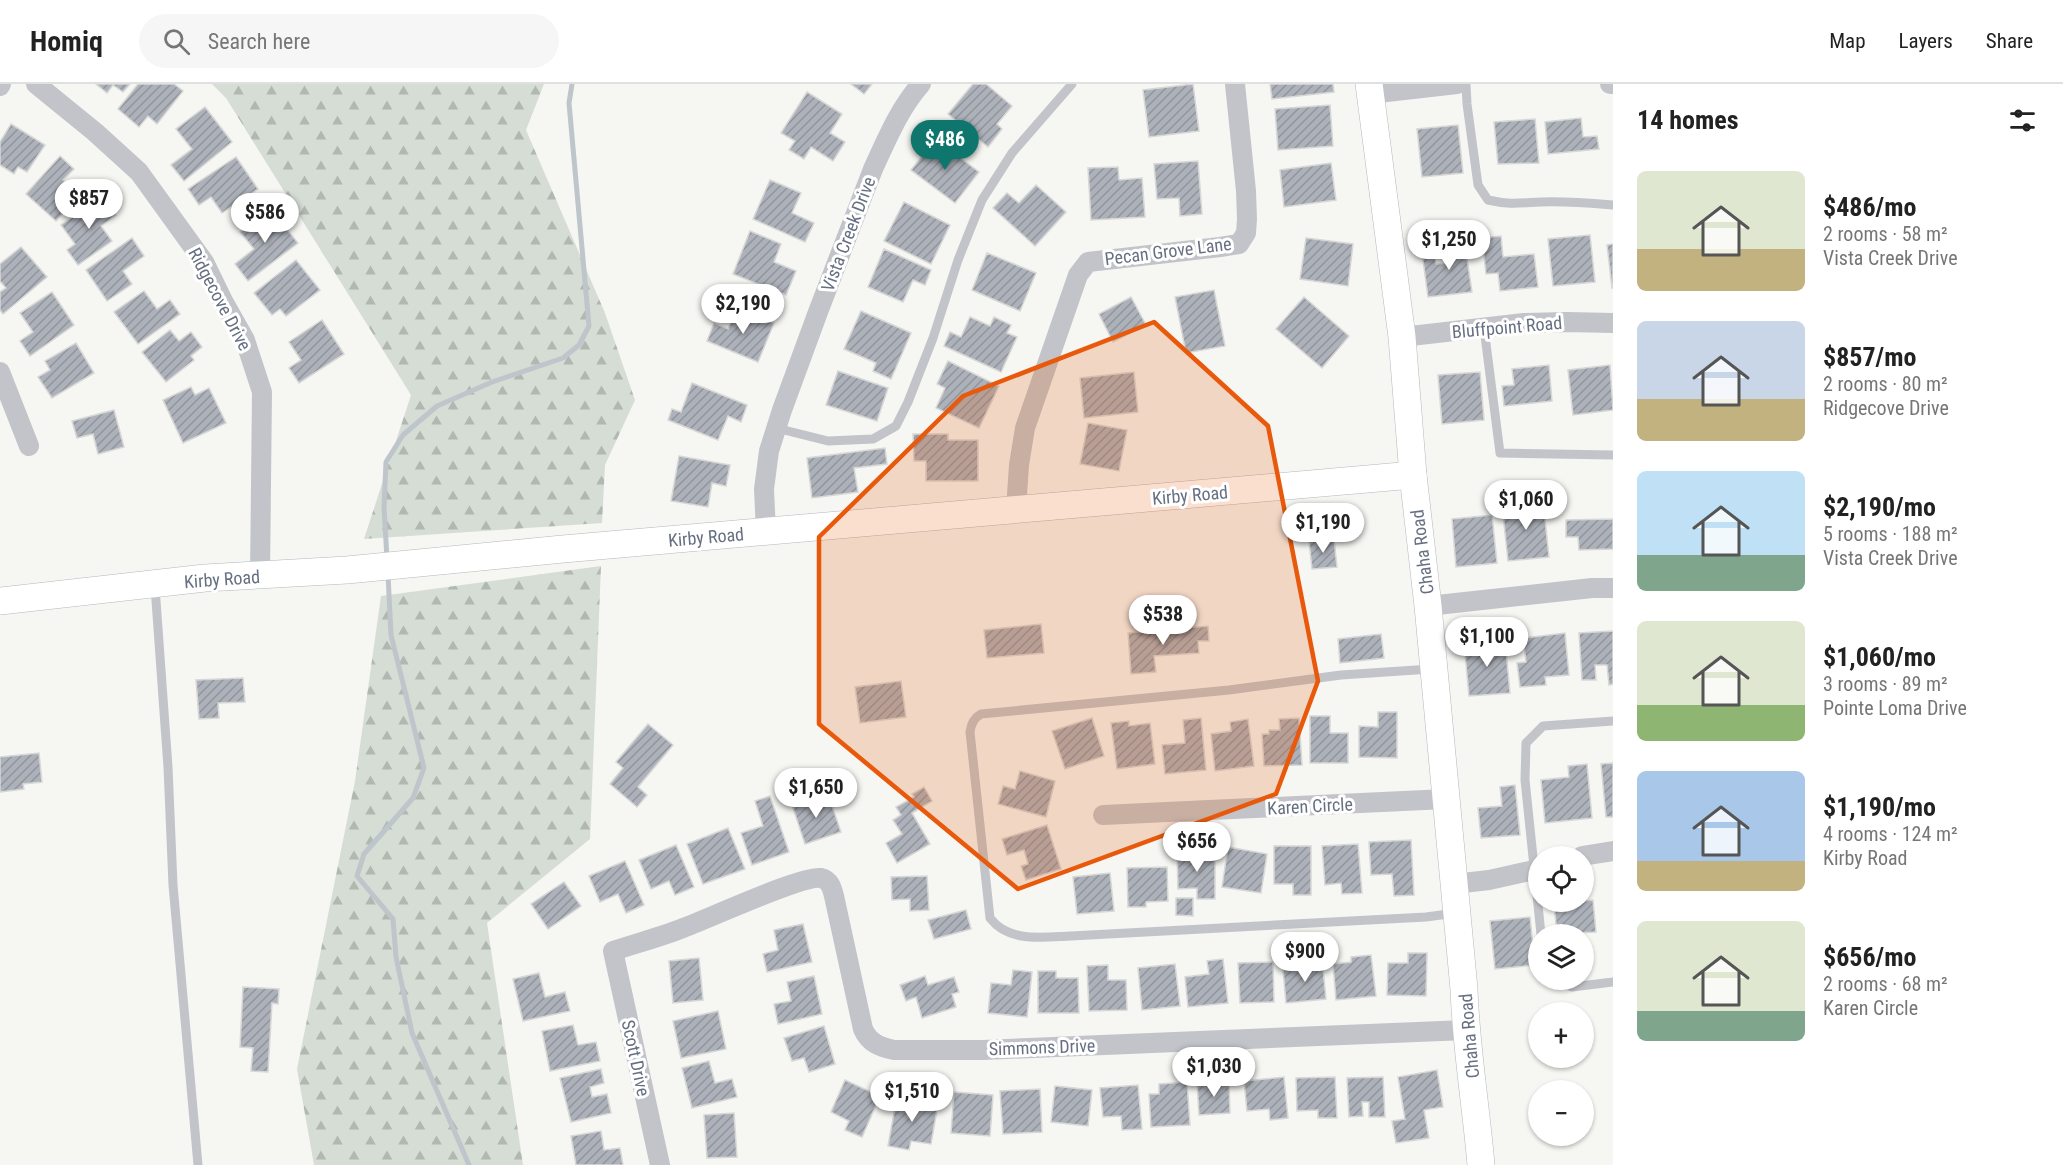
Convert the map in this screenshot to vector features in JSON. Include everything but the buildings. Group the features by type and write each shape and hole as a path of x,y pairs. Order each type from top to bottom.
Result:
{"street":[{"name":"Ridgecove Drive","path":"36,84 140,172 204,262 245,340 262,392 260,576"},
{"name":"Vista Creek Drive","path":"765,532 764,489 769,451 776,428 873,169 907,100 921,84"},
{"name":"Pecan Grove Lane","path":"1016,510 1019,465 1026,428 1078,275 1088,262 1239,244 1246,233 1246,191 1235,84"},
{"path":"1369,89 1457,84"},
{"name":"Chaha Road","path":"1369,89 1402,337 1413,475 1428,606 1466,1030 1481,1165"},
{"name":"Bluffpoint Road","path":"1402,337 1524,323 1613,323"},
{"path":"0,372 29,446"},
{"name":"Kirby Road","path":"0,601 205,578 347,570 1413,475"},
{"path":"1428,606 1592,588 1613,588"},
{"name":"Karen Circle","path":"1102,815 1446,799"},
{"path":"1594,854 1613,851"},
{"path":"1454,884 1528,872"},
{"name":"Simmons Drive","path":"613,951 682,929 796,883 819,878 826,880 831,886 834,896 863,1029 873,1043 894,1050 909,1052 983,1050 1466,1030"},
{"name":"Scott Drive","path":"613,951 660,1165"}],"lane":[{"path":"776,428 828,441 873,439 896,426 929,349 957,260 982,200 1012,153 1072,84"},
{"path":"1466,84 1478,185 1488,200 1508,205 1575,202 1613,205"},
{"path":"1484,328 1500,453 1613,455"},
{"path":"155,584 168,767 173,885 198,1165"},
{"path":"1434,669 1341,675 1229,690 981,714 971,725 970,732 990,918 997,928 1014,935 1031,938 1426,917 1457,913"},
{"path":"1533,846 1525,780 1526,743 1543,726 1613,721"},
{"path":"1594,984 1613,982"}],"highlighted area":[{"path":"1154,322 1268,426 1318,681 1276,794 1018,889 819,724 819,537 963,396"}],"green space":[{"path":"212,84 544,84 526,130 605,313 635,400 605,465 602,523 364,539 411,395 226,98"},
{"path":"601,566 590,839 487,923 523,1165 314,1165 297,1069 355,781 381,596"}],"waterway":[{"path":"387,559 384,507 386,462 403,435 437,406 492,382 563,358 579,345 589,326 569,103 572,84"},
{"path":"388,574 391,635 424,768 413,798 364,854 357,876 393,919 396,957 412,1033 469,1165"}]}
